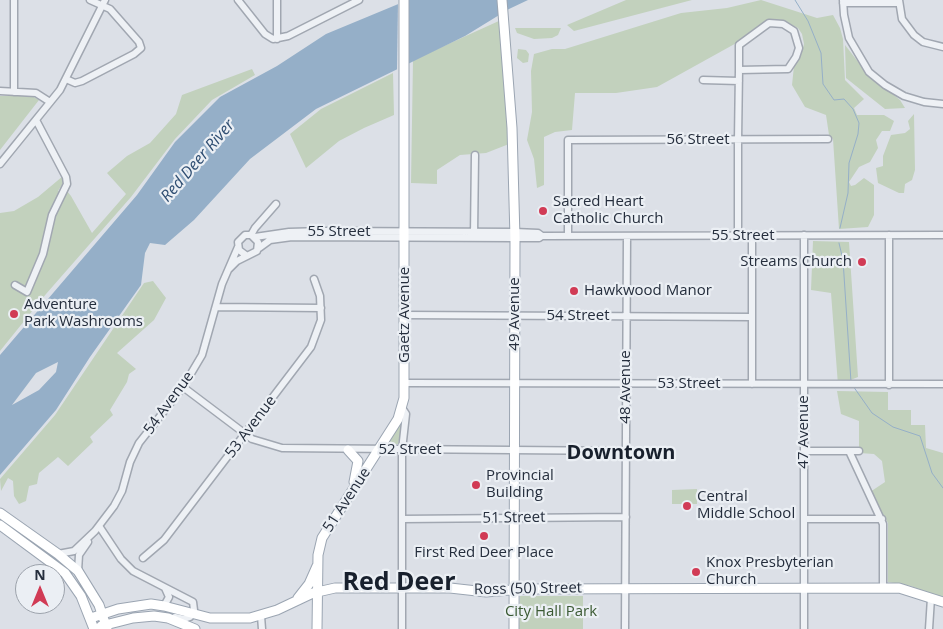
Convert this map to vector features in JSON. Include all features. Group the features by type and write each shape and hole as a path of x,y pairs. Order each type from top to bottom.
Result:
{"main road":[{"name":"Gaetz Avenue","path":"402,408 405,383 404,0"},
{"name":"49 Avenue","path":"502,0 508,60 515,235 514,629"},
{"name":"51 Avenue","path":"317,629 318,563 324,534 380,450 402,408"},
{"path":"348,450 356,456 359,462 352,490"},
{"path":"0,513 58,554 78,571 103,614 107,627"},
{"path":"0,525 65,573 81,596 94,628 107,627 141,616 161,616 195,629"},
{"path":"296,600 309,584 318,563"},
{"name":"Ross (50) Street","path":"91,618 142,604 164,606 222,619 261,616 318,591 335,588 450,588 478,592 514,589 884,588 906,589 943,602"}],"street":[{"path":"14,0 14,92"},
{"path":"66,79 75,83 82,81 134,54 141,48 138,40 104,2 90,0"},
{"path":"238,0 265,34 277,39 288,36 343,3 358,0"},
{"path":"277,0 277,39"},
{"path":"943,47 924,42 914,35 902,18 899,1 843,2 849,38 869,72 885,85 904,96 924,102 943,104"},
{"path":"0,163 36,120 66,79 104,2"},
{"path":"738,236 739,45 769,23 780,23 794,31 799,48 789,68 739,70"},
{"path":"703,80 739,81"},
{"path":"0,91 38,93 50,102"},
{"path":"15,285 30,294 43,254 52,215 67,184 66,177 36,120"},
{"name":"56 Street","path":"568,236 568,140 828,140"},
{"path":"474,235 475,155"},
{"path":"253,236 255,228 276,204"},
{"name":"55 Street","path":"253,236 289,232 404,235"},
{"name":"55 Street","path":"259,248 266,242 284,237 515,235 538,238 542,236 943,235"},
{"path":"752,235 752,384"},
{"name":"47 Avenue","path":"804,235 804,629"},
{"path":"888,385 889,235"},
{"path":"246,256 241,253 238,247 242,237 253,236"},
{"path":"229,269 246,256 255,253 259,248 258,242 253,236"},
{"name":"48 Avenue","path":"625,629 627,236"},
{"name":"54 Avenue","path":"97,528 120,495 130,462 139,443 183,387 202,355 216,307 238,247"},
{"name":"53 Avenue","path":"143,558 164,540 311,347 318,332 321,308 314,279"},
{"path":"216,307 321,308"},
{"name":"54 Street","path":"404,315 515,318 752,317"},
{"name":"53 Street","path":"405,383 943,384"},
{"name":"52 Street","path":"183,387 245,434 263,444 282,448 626,451"},
{"name":"Gaetz Avenue","path":"402,408 406,414 402,450 402,629"},
{"path":"804,451 859,451"},
{"path":"849,451 882,519 884,527 884,588"},
{"name":"51 Street","path":"402,519 626,517"},
{"path":"804,519 882,519"},
{"path":"58,554 74,551 97,528"},
{"path":"78,571 79,555 97,528"},
{"path":"97,528 130,568 142,577 190,599 194,606 193,614 184,619 161,616"},
{"path":"164,606 169,597 166,588"},
{"path":"928,629 931,598"},
{"path":"261,616 262,629"}],"green space":[{"path":"626,0 692,0 574,31 567,25"},
{"path":"761,0 817,18 833,15 843,39 845,80 864,99 854,108 857,115 884,115 894,121 890,131 882,131 876,140 878,148 870,162 859,167 849,182 851,186 855,185 864,178 874,185 874,215 868,227 839,229 833,139 829,135 826,115 805,107 792,85 794,66 801,55 804,44 802,34 798,28 782,20 767,20 740,41 657,87 616,93 575,93 572,130 555,132 544,137 544,185 537,188 534,159 527,140 532,112 531,71 534,54 552,49 565,49 681,13 727,8"},
{"path":"501,20 509,144 486,153 460,155 437,170 437,184 411,183 413,60"},
{"path":"515,28 561,28 558,35 552,38 534,39 517,33"},
{"path":"845,45 866,72 900,100 905,108 885,109 846,78"},
{"path":"518,49 526,50 529,54 528,62 523,63 517,58"},
{"path":"252,69 255,75 212,100 175,139 131,197 46,294 0,351 0,213 14,211 38,197 63,176 63,183 58,191 65,196 67,191 92,233 126,194 107,173 127,156 150,143 176,114 182,95"},
{"path":"393,73 394,115 339,141 306,168 290,134 321,109"},
{"path":"0,96 32,96 39,100 0,150"},
{"path":"914,114 915,170 912,180 905,184 904,193 899,193 878,183 876,168 883,166 883,156 891,135 905,133 910,129 908,121"},
{"path":"813,241 849,242 858,377 838,385 831,293 811,290"},
{"path":"153,281 166,298 154,320 117,353 136,369 129,374 127,382 110,410 113,415 90,437 93,442 68,466 58,457 39,473 37,484 29,486 26,501 19,504 14,496 13,481 8,478 1,491 0,479 55,415 144,283"},
{"path":"837,391 888,392 888,410 911,410 911,425 925,425 926,448 943,453 943,598 911,586 888,582 888,523 870,492 885,482 882,461 874,454 859,453 859,421 841,414"},
{"path":"399,424 402,426 398,444 387,444"},
{"path":"697,489 697,504 672,504 672,490"},
{"name":"City Hall Park","path":"520,596 583,596 583,629 519,629"}],"water":[{"name":"Red Deer River","path":"408,0 528,0 509,9 465,36 316,109 250,159 194,220 165,245 150,243 145,253 141,285 90,357 56,410 0,475 0,355 137,195 175,142 220,97 277,66 326,34","holes":["58,362 56,372 39,390 12,405 36,373"]}],"pier":[{"path":"409,0 408,65 397,71 398,2"}],"waterway":[{"path":"795,0 808,21 821,53 823,84 834,100 844,99 853,109 859,123 858,134 849,163 848,193 840,228"},
{"path":"839,243 843,260 851,382"},
{"path":"853,386 872,413 893,427 920,436 932,473 943,488"}],"place":[{"name":"Sacred Heart Catholic Church","path":"543,211"},
{"name":"Streams Church","path":"862,262"},
{"name":"Hawkwood Manor","path":"574,291"},
{"name":"Adventure Park Washrooms","path":"14,314"},
{"name":"Provincial Building","path":"476,485"},
{"name":"Central Middle School","path":"687,506"},
{"name":"First Red Deer Place","path":"484,536"},
{"name":"Knox Presbyterian Church","path":"696,572"}],"district":[{"name":"Downtown","path":"621,453"},
{"name":"Red Deer","path":"399,583"}]}
